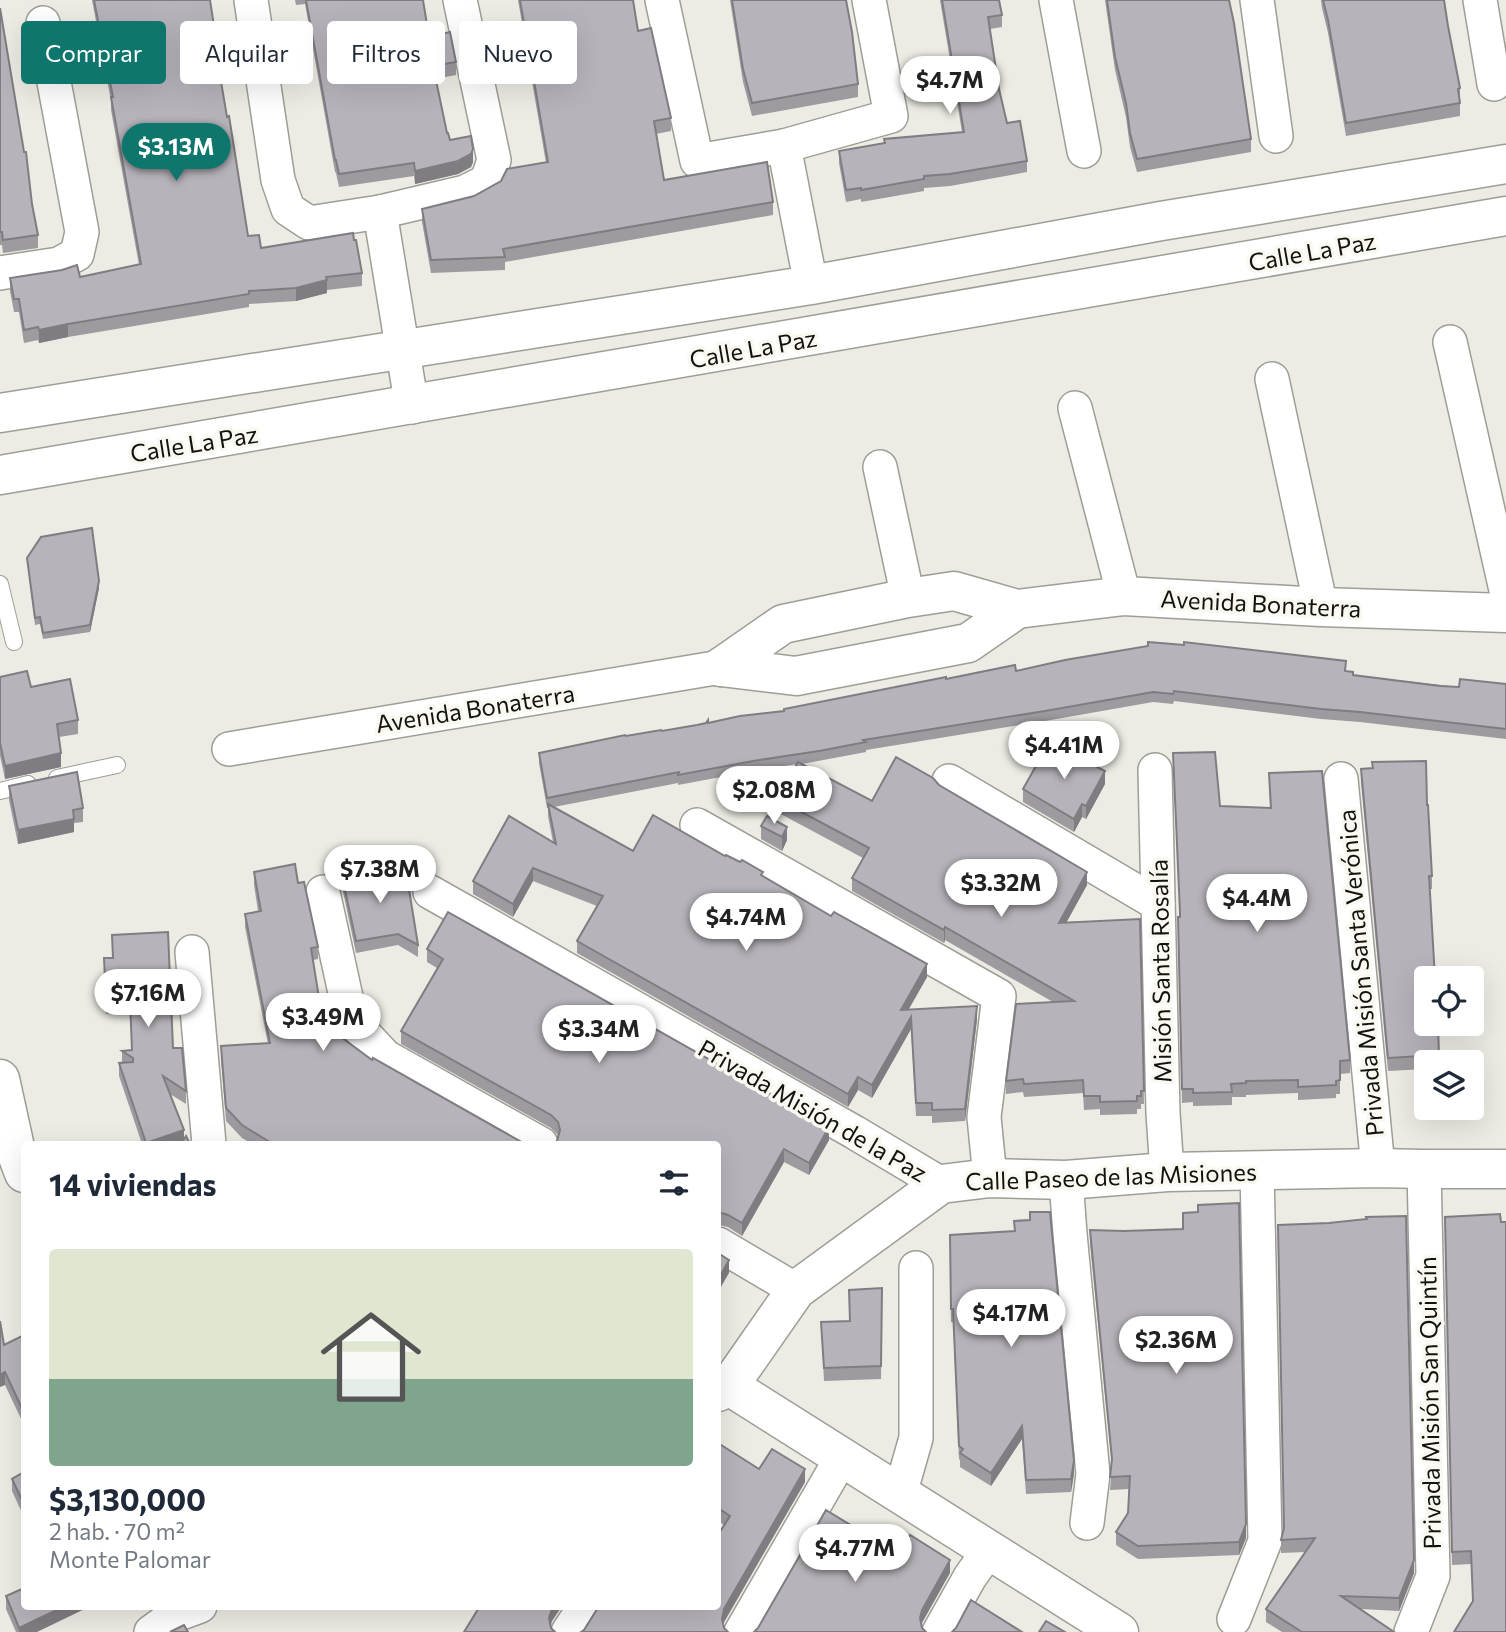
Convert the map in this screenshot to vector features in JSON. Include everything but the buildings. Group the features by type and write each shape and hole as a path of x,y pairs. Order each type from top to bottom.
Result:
{"main road":[{"path":"0,413 811,285 1161,221 1506,164"},
{"name":"Calle La Paz","path":"0,475 412,407 1506,216"},
{"path":"1161,221 1171,276"},
{"name":"Avenida Bonaterra","path":"721,667 783,624 954,591 1017,609 1124,596 1321,607 1506,613"},
{"name":"Avenida Bonaterra","path":"721,667 796,676 955,646 968,643 1017,609"},
{"path":"0,1079 21,1166"},
{"name":"Calle Paseo de las Misiones","path":"723,1389 796,1290 941,1184 990,1178 1066,1180 1167,1172 1378,1168 1506,1169"},
{"path":"723,1389 842,1457 1119,1632"}],"street":[{"path":"251,0 278,180 288,209 309,223 380,212 465,192 487,181 494,159 460,0"},
{"path":"662,0 697,161 784,146 891,116 869,0"},
{"path":"1056,0 1084,151"},
{"path":"1257,0 1276,136"},
{"path":"1480,0 1494,84"},
{"path":"0,273 59,264 77,254 82,232 54,84"},
{"path":"784,146 811,285"},
{"path":"380,212 412,407"},
{"path":"1450,342 1506,590"},
{"path":"1272,379 1321,607"},
{"path":"1075,408 1124,596"},
{"path":"880,467 908,598"},
{"name":"Avenida Bonaterra","path":"229,749 721,667"},
{"name":"Misión Santa Rosalía","path":"1156,770 1163,1113 1167,1172"},
{"name":"Privada Misión Santa Verónica","path":"1341,779 1378,1168"},
{"path":"949,781 1158,904"},
{"path":"697,825 999,996 984,1117 990,1178"},
{"path":"323,892 351,1020 386,1057 536,1141"},
{"name":"Privada Misión de la Paz","path":"430,892 941,1184"},
{"path":"192,952 209,1141"},
{"name":"Privada Misión San Quintín","path":"1410,1632 1433,1576 1424,1169"},
{"path":"1234,1619 1265,1541 1257,1170"},
{"path":"1066,1180 1093,1474 1087,1523"},
{"path":"721,1246 796,1290"},
{"path":"900,1494 916,1438 916,1268"},
{"path":"741,1632 842,1457"},
{"path":"939,1632 970,1577 989,1550"},
{"path":"151,1632 173,1616 189,1610"},
{"path":"568,1632 582,1610"}],"lane":[{"path":"0,583 14,642"},
{"path":"0,790 117,765"}]}
